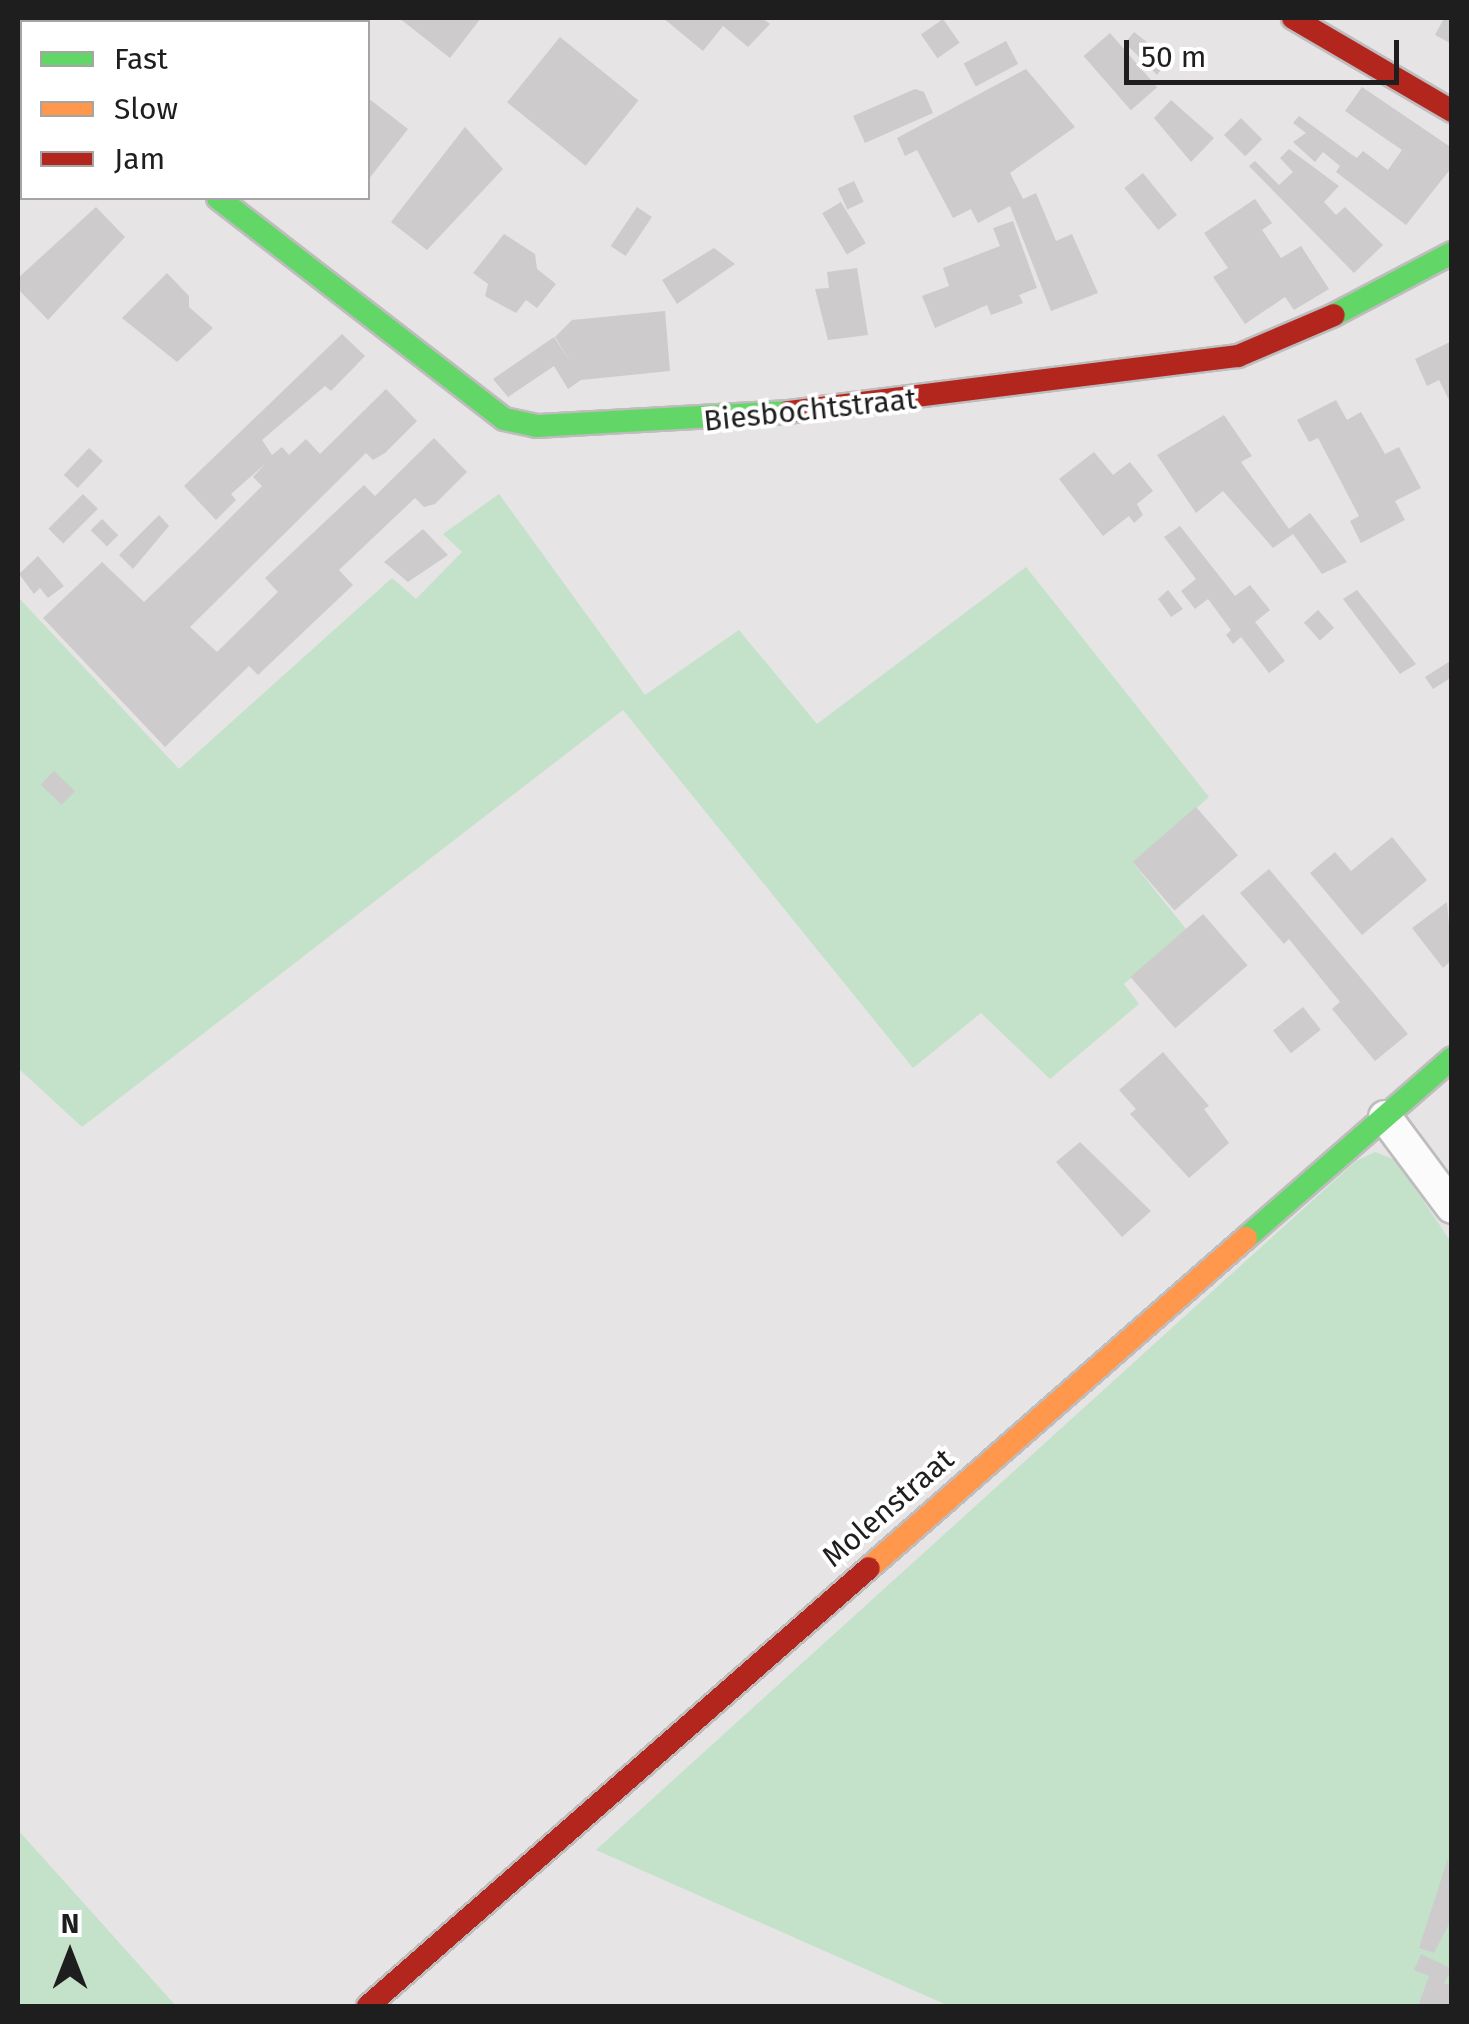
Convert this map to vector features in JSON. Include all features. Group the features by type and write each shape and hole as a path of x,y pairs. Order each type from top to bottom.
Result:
{"street":[{"path":"1293,18 1452,110"},
{"name":"Biesbochtstraat","path":"221,200 504,419 537,426 687,422 910,400 1238,356 1295,336 1452,253"},
{"name":"Molenstraat","path":"368,2006 1452,1058"},
{"path":"1384,1117 1452,1206"}],"green space":[{"path":"499,494 645,695 739,630 817,724 1026,567 1209,797 1133,863 1186,929 1124,984 1139,1004 1050,1079 981,1013 913,1068 623,710 82,1127 18,1068 18,597 179,769 392,578 416,599 462,552 443,534"},
{"path":"1375,1152 1396,1160 1451,1242 1451,2006 949,2006 596,1850 1356,1161"},
{"path":"18,1830 176,2006 18,2006"}],"building":[{"path":"18,18 101,18 20,20 20,24"},
{"path":"154,18 244,18 197,20"},
{"path":"399,18 481,18 450,58"},
{"path":"663,18 762,18 770,24 748,47 723,26 703,51"},
{"path":"1444,18 1452,18 1452,44 1435,35"},
{"path":"943,19 960,43 938,58 921,34"},
{"path":"1134,32 1169,59 1157,75 1125,43"},
{"path":"1110,33 1157,87 1131,110 1084,56"},
{"path":"560,37 638,101 586,166 507,102"},
{"path":"1006,41 1018,64 976,86 964,64"},
{"path":"1026,69 1075,127 1010,173 1023,199 1036,193 1056,241 1072,234 1098,293 1051,311 1010,206 978,223 971,209 953,218 917,150 905,156 897,138"},
{"path":"1362,87 1452,148 1452,167 1406,225 1336,172 1340,166 1323,152 1315,162 1293,142 1306,133 1293,123 1299,116 1357,158 1363,151 1388,170 1402,150 1345,111"},
{"path":"915,89 924,92 933,113 865,143 853,116"},
{"path":"370,100 408,129 370,177"},
{"path":"1171,100 1214,138 1191,162 1154,118"},
{"path":"1241,118 1262,139 1245,156 1224,135"},
{"path":"465,127 503,169 427,250 391,222"},
{"path":"1289,149 1339,186 1324,202 1336,215 1345,207 1383,245 1354,273 1249,166 1255,161 1279,185 1293,172 1280,158"},
{"path":"1143,173 1177,215 1158,230 1124,188"},
{"path":"854,181 864,202 847,209 838,189"},
{"path":"1255,199 1272,223 1262,230 1281,258 1301,246 1329,289 1294,310 1285,297 1245,324 1213,277 1228,268 1204,233"},
{"path":"841,202 866,243 847,254 822,213"},
{"path":"96,207 125,237 48,320 18,289 18,278"},
{"path":"637,207 652,217 626,256 611,246"},
{"path":"1013,221 1037,288 1019,295 1023,303 991,315 987,305 935,328 922,296 949,286 943,268 1000,246 993,228"},
{"path":"504,234 535,254 537,269 556,284 537,308 526,300 516,313 492,300 485,296 488,284 473,273"},
{"path":"714,248 735,264 677,304 662,280"},
{"path":"857,268 868,335 828,340 815,289 829,288 827,272"},
{"path":"167,273 189,296 189,307 213,328 177,362 122,318"},
{"path":"665,311 670,371 581,380 568,389 554,366 508,397 493,379 554,337 572,364 555,337 572,320"},
{"path":"342,334 365,356 331,391 325,386 262,440 272,455 282,447 289,455 306,439 320,454 386,389 417,421 385,453 373,460 366,453 190,627 217,652 278,592 265,578 364,485 375,496 434,438 467,472 435,504 424,507 415,498 339,570 353,585 258,675 249,666 165,747 43,618 102,562 144,602 262,486 253,477 265,464 231,494 236,500 216,520 184,486"},
{"path":"1452,341 1452,406 1439,380 1427,386 1415,359"},
{"path":"1336,400 1347,420 1361,412 1385,454 1399,447 1421,488 1395,501 1405,520 1361,543 1350,521 1359,516 1318,438 1309,442 1297,420"},
{"path":"1224,415 1252,456 1241,462 1289,529 1310,513 1347,562 1322,574 1293,534 1273,548 1223,491 1196,513 1157,455"},
{"path":"89,448 103,461 78,488 64,475"},
{"path":"1094,452 1113,475 1130,462 1153,491 1137,504 1143,515 1134,523 1129,516 1103,536 1059,479"},
{"path":"83,494 98,509 63,543 48,529"},
{"path":"159,515 169,526 133,569 119,555"},
{"path":"102,519 118,535 107,547 91,530"},
{"path":"1180,526 1235,596 1250,585 1270,610 1255,622 1285,661 1269,673 1241,637 1233,644 1226,635 1231,630 1208,599 1195,609 1181,591 1196,579 1164,537"},
{"path":"423,529 448,555 408,582 384,562"},
{"path":"38,556 64,586 48,598 40,588 34,594 19,574"},
{"path":"1168,590 1183,609 1171,617 1158,599"},
{"path":"1357,590 1416,664 1400,674 1343,599"},
{"path":"1318,610 1334,628 1320,641 1304,623"},
{"path":"1452,660 1452,677 1433,689 1425,677"},
{"path":"54,771 75,791 62,805 41,785"},
{"path":"1196,807 1238,855 1175,910 1133,862"},
{"path":"1392,837 1427,880 1362,935 1310,873 1335,852 1351,871"},
{"path":"1269,869 1408,1034 1375,1061 1332,1009 1340,1002 1289,939 1284,944 1240,893"},
{"path":"1447,902 1452,960 1443,968 1412,928"},
{"path":"1203,914 1248,965 1175,1028 1131,977"},
{"path":"1303,1007 1321,1030 1291,1053 1273,1030"},
{"path":"1163,1052 1209,1106 1204,1109 1229,1143 1189,1178 1130,1114 1136,1109 1119,1090"},
{"path":"1080,1142 1151,1211 1122,1237 1056,1162"},
{"path":"1448,1858 1452,1918 1434,1953 1419,1948"},
{"path":"1421,1954 1452,1969 1444,1983 1452,1986 1452,2006 1418,2006 1429,1976 1414,1970"}],"traffic: fast":[{"path":"221,200 504,419 537,426 788,412"},
{"path":"1334,315 1452,253"},
{"path":"1246,1238 1452,1058"}],"traffic: slow":[{"path":"869,1568 1246,1238"}],"traffic: jam":[{"path":"1293,18 1452,111"},
{"path":"788,412 1238,356 1334,315"},
{"path":"368,2006 869,1568"}]}
